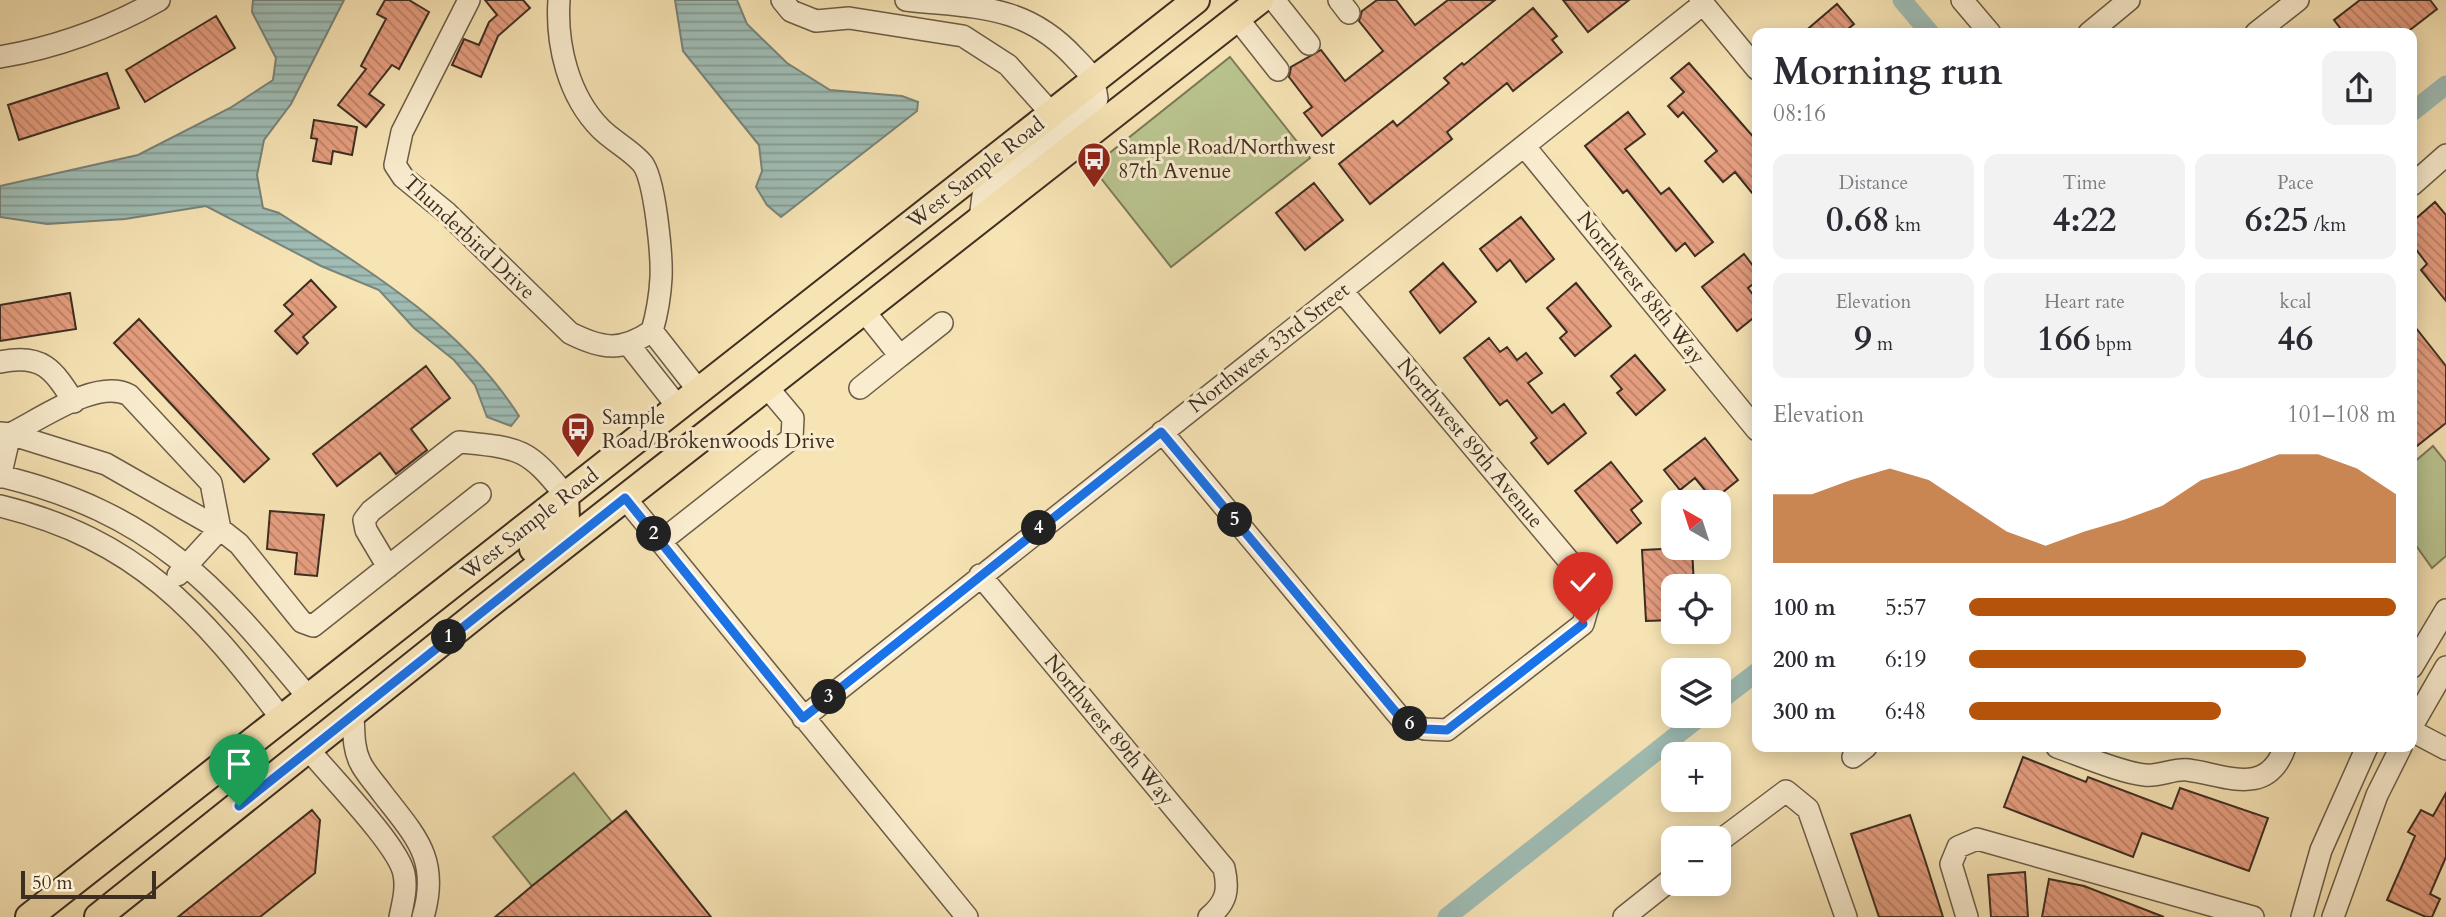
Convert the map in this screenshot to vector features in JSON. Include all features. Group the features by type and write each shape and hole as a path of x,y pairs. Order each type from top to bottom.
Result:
{"main road":[{"name":"West Sample Road","path":"29,917 1196,0"},
{"name":"West Sample Road","path":"98,917 625,498 1260,0"},
{"path":"625,498 623,480 634,464 763,361 794,316"},
{"path":"418,662 448,616 550,536 566,519 565,495"}],"street":[{"path":"0,57 47,48 90,35 159,0"},
{"name":"Thunderbird Drive","path":"469,0 402,132 395,165 403,177 447,214 570,333 592,344 610,348 629,345"},
{"path":"559,0 561,48 582,104 599,128 643,164 651,187 661,275 652,331 699,391"},
{"path":"782,0 791,11 801,17 827,21 851,9 940,30 979,44 1008,65 1051,114"},
{"path":"906,0 1019,16 1051,34 1095,79 1097,99 1089,109 983,195 980,219"},
{"path":"1274,0 1309,44"},
{"path":"1962,0 1986,28"},
{"path":"2095,28 2129,0"},
{"path":"2262,28 2298,0"},
{"path":"1701,2 1752,63"},
{"name":"Northwest 33rd Street","path":"803,718 980,575 1525,147 1701,2"},
{"path":"1237,18 1278,70"},
{"name":"Northwest 88th Way","path":"1525,147 1752,424"},
{"path":"2417,181 2446,155"},
{"name":"Northwest 89th Avenue","path":"1161,432 1404,722 1425,729 1447,730 1583,624 1590,600 1585,580 1342,291"},
{"path":"864,311 900,356"},
{"path":"860,388 942,323"},
{"path":"652,331 629,345 678,407"},
{"path":"0,362 34,359 44,364 74,402"},
{"path":"660,542 792,438 793,418 767,387"},
{"path":"5,434 93,392 120,390 129,395 211,484 220,528"},
{"path":"5,434 0,476 61,492 92,505 150,537 187,565 247,624 309,698"},
{"path":"5,434 106,464 220,528 239,544 302,622 313,626 480,494"},
{"path":"388,567 366,530 364,520 371,511 459,442 512,447 525,452 540,465 565,495"},
{"path":"625,498 967,917"},
{"path":"0,506 79,532 134,562 167,587 222,642 282,719"},
{"path":"167,587 220,528"},
{"name":"Northwest 89th Way","path":"980,575 1224,868 1228,889 1222,906 1209,917"},
{"path":"2417,659 2446,610"},
{"path":"2417,720 2446,667"},
{"path":"353,715 355,751 361,765 412,833 428,860 431,882 424,917"},
{"path":"2417,732 2446,749"},
{"path":"309,750 391,849 404,873 405,896 400,917"},
{"path":"2073,752 2145,775 2185,769 2245,781 2265,775 2280,761 2283,752"},
{"path":"2302,917 2321,850 2365,752"},
{"path":"2333,917 2377,795 2398,752"},
{"path":"1731,832 1787,791 1808,809 1846,917"},
{"path":"1967,917 1951,864 1958,847 1977,839 2253,917"},
{"path":"1624,917 1661,888"}],"green space":[{"path":"1230,57 1310,158 1171,267 1092,167"},
{"path":"2433,446 2446,462 2446,556 2432,568 2417,547 2417,460"},
{"path":"574,773 612,822 532,886 493,837"}],"water":[{"path":"253,0 344,0 291,104 264,140 257,175 263,208 279,213 379,278 441,327 470,354 519,416 511,426 487,417 475,385 454,360 414,328 379,290 321,266 206,206 125,219 47,224 0,217 0,186 138,155 230,108 273,80 276,58 252,12"},
{"path":"675,0 737,0 747,24 787,63 830,90 902,96 918,102 917,111 781,217 767,205 756,187 762,171 759,145 683,51"}],"building":[{"path":"385,0 409,0 429,12 399,69 392,65 369,94 384,105 366,127 338,105 366,69 361,66 386,19 377,14"},
{"path":"485,0 523,0 530,8 498,36 481,77 452,65 464,39 479,45 489,22 497,15"},
{"path":"1377,0 1396,0 1415,25 1448,0 1495,0 1322,136 1304,113 1312,107 1289,77 1291,67 1321,50 1345,81 1383,51 1359,21 1362,11"},
{"path":"1563,0 1629,0 1588,32"},
{"path":"2360,0 2430,0 2437,9 2412,28 2340,28 2334,20"},
{"path":"1837,4 1854,24 1849,28 1809,28"},
{"path":"1533,8 1557,36 1552,40 1562,52 1513,91 1507,83 1447,132 1452,139 1370,204 1339,164 1393,121 1397,126 1449,83 1444,78 1462,63 1464,65"},
{"path":"216,16 235,48 145,102 126,70"},
{"path":"1689,63 1752,135 1752,193 1735,172 1723,182 1705,161 1717,151 1683,112 1678,117 1668,106 1684,92 1671,78"},
{"path":"107,73 119,108 19,140 8,105"},
{"path":"1628,112 1645,134 1625,149 1661,194 1669,188 1713,242 1695,256 1685,243 1676,251 1627,190 1623,193 1585,146"},
{"path":"314,120 357,127 352,155 333,151 331,164 313,161 317,139 311,138"},
{"path":"1314,183 1343,220 1305,250 1276,213"},
{"path":"2435,202 2446,215 2446,301 2421,270 2427,264 2417,251 2417,218"},
{"path":"1521,217 1554,259 1526,282 1510,260 1497,271 1480,249"},
{"path":"1744,254 1752,264 1752,285 1748,288 1752,293 1752,319 1737,331 1702,287"},
{"path":"1443,263 1476,302 1440,333 1410,292"},
{"path":"311,280 336,307 303,337 308,343 297,354 275,331 293,314 284,305"},
{"path":"1576,283 1611,326 1575,356 1560,338 1567,332 1547,308"},
{"path":"70,293 76,329 0,341 0,305"},
{"path":"139,319 269,459 244,482 114,343"},
{"path":"2417,329 2446,366 2446,423 2417,446"},
{"path":"1489,338 1500,352 1507,347 1517,360 1526,353 1542,373 1528,383 1552,413 1564,404 1586,433 1548,464 1531,443 1537,438 1507,400 1500,405 1464,358"},
{"path":"1635,355 1665,390 1636,415 1617,393 1622,389 1611,376"},
{"path":"426,366 450,398 411,429 427,450 396,474 380,453 337,486 313,454"},
{"path":"1705,438 1738,480 1726,490 1705,490 1695,478 1680,490 1664,470"},
{"path":"1611,462 1642,501 1631,510 1641,523 1617,543 1575,491"},
{"path":"270,511 324,515 317,576 295,574 297,553 267,549"},
{"path":"1661,549 1661,560 1693,560 1693,574 1661,574 1661,620 1646,621 1642,550"},
{"path":"2023,757 2086,782 2088,777 2172,809 2180,788 2268,818 2249,871 2142,833 2133,857 2004,807"},
{"path":"2446,793 2446,857 2430,894 2440,899 2432,917 2426,917 2387,900 2415,836 2408,832 2421,810 2433,816"},
{"path":"312,810 320,820 315,873 260,917 178,917"},
{"path":"626,811 711,917 495,917 532,886"},
{"path":"1910,815 1943,917 1879,917 1851,834"},
{"path":"2025,872 2028,917 1991,917 1988,875"},
{"path":"2049,879 2084,886 2164,917 2042,917"}],"waterway":[{"path":"1902,0 1926,28"},
{"path":"2417,108 2446,85"},
{"path":"1731,692 1752,676"},
{"path":"1447,917 1686,728"}],"place":[{"name":"Sample Road/Northwest 87th Avenue","path":"1094,189"},
{"name":"Sample Road/Brokenwoods Drive","path":"578,459"}],"route":[{"path":"239,806 625,498 803,718 1161,432 1404,722 1425,729 1447,730 1583,624"}]}
